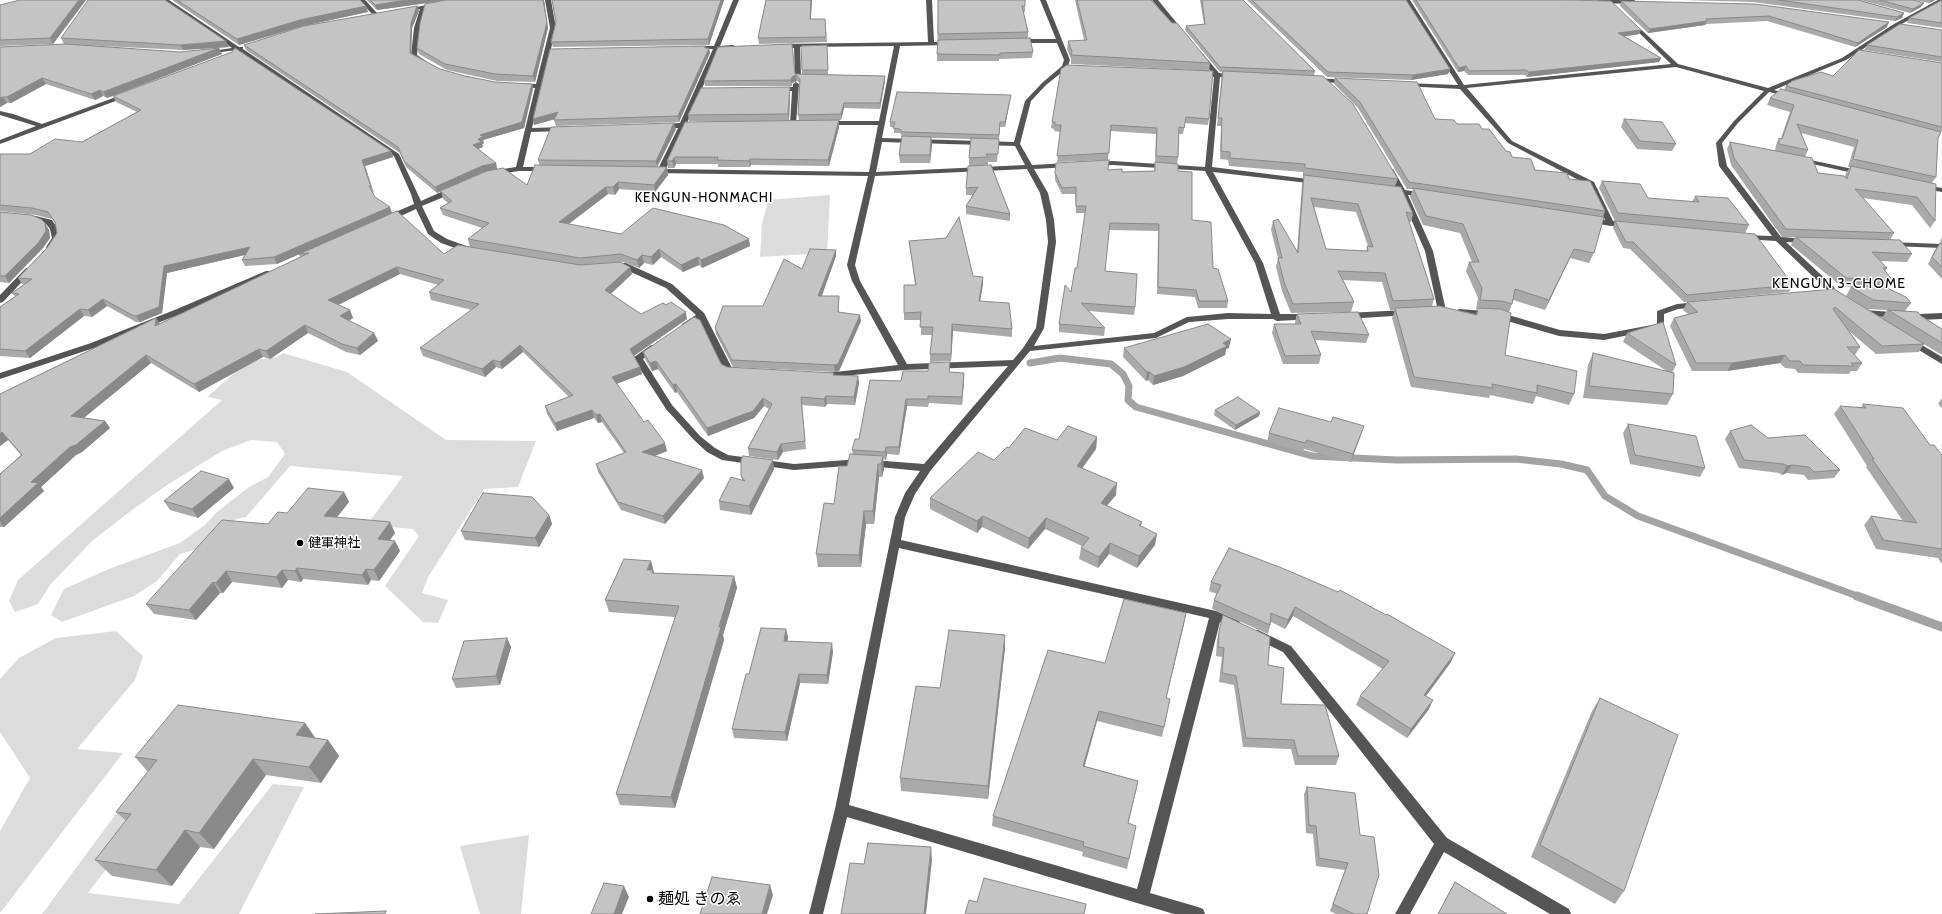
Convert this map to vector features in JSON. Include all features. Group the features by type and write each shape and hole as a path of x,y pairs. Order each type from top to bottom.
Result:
{"street":[{"path":"165,0 397,155 415,194 418,205 432,232 444,241 476,251"},
{"path":"362,0 376,14"},
{"path":"519,169 554,28 548,0"},
{"path":"661,171 684,125 736,0"},
{"path":"929,0 931,43"},
{"path":"816,914 842,808 900,517 910,493 927,468 1027,349 1040,328 1052,242 1050,220 1044,193 1017,144 1028,101 1044,84 1065,67 1067,60 1043,0"},
{"path":"1155,0 1188,40"},
{"path":"1407,0 1462,87 1510,142 1591,184 1611,224"},
{"path":"1884,325 1827,292 1830,289 1779,240 1723,166 1723,144 1736,122 1768,90 1844,59 1896,25 1942,0"},
{"path":"1590,1 1642,2"},
{"path":"1610,1 1616,7"},
{"path":"396,11 446,4"},
{"path":"1923,5 1930,7"},
{"path":"424,7 417,28 414,56 432,66"},
{"path":"368,16 382,13"},
{"path":"1903,15 1910,18"},
{"path":"1627,17 1676,65"},
{"path":"1888,24 1911,27"},
{"path":"1006,42 1059,41"},
{"path":"775,46 961,43"},
{"path":"897,44 872,174 851,265 856,281 904,367"},
{"path":"785,124 796,124 794,89 798,77 797,46"},
{"path":"204,53 246,47"},
{"path":"685,48 739,47"},
{"path":"225,58 232,55 238,49"},
{"path":"549,51 557,51"},
{"path":"1198,52 1217,75 1208,169 1259,263 1277,318"},
{"path":"1855,52 1863,53"},
{"path":"1394,84 1462,87 1676,65 1798,98"},
{"path":"1065,67 1081,68"},
{"path":"1193,74 1240,76"},
{"path":"1319,75 1334,90"},
{"path":"798,77 813,77"},
{"path":"883,78 891,78"},
{"path":"1309,80 1355,82"},
{"path":"511,85 540,86"},
{"path":"771,90 794,89"},
{"path":"699,90 707,90"},
{"path":"0,142 134,92"},
{"path":"0,113 11,115 41,126"},
{"path":"822,124 881,123"},
{"path":"653,126 707,125"},
{"path":"529,130 568,128"},
{"path":"878,140 1017,144"},
{"path":"1796,159 1873,176"},
{"path":"1090,164 1113,163 1208,169 1325,183"},
{"path":"1387,164 1403,192 1429,251 1439,311 1498,315 1559,333 1604,337 1661,326 1660,313 1677,307 1708,304"},
{"path":"645,171 872,174 1075,165"},
{"path":"487,175 519,169 558,170"},
{"path":"1911,184 1942,190 1942,186"},
{"path":"376,224 460,187"},
{"path":"1379,189 1432,196"},
{"path":"0,214 36,218 49,222 54,229 56,238 40,259 0,300"},
{"path":"1582,219 1634,226"},
{"path":"1733,236 1818,242"},
{"path":"1880,244 1942,246"},
{"path":"610,266 624,265 669,286 701,315 730,371 752,372"},
{"path":"0,376 116,336 180,311 277,269"},
{"path":"1857,308 1919,317 1942,316"},
{"path":"1336,316 1414,313"},
{"path":"676,332 701,315"},
{"path":"1027,349 1156,335 1187,320 1228,316 1277,318 1321,317"},
{"path":"1903,337 1942,361"},
{"path":"663,341 638,358 669,407 687,428 711,450 726,458 794,467 859,462 927,468"},
{"path":"820,375 835,376 904,367 1015,363"},
{"path":"895,543 1216,615 1287,648 1442,843 1564,914"},
{"path":"1142,898 1216,615"},
{"path":"842,808 1198,914"},
{"path":"1402,914 1442,843"}],"shaded area":[{"path":"830,195 827,253 760,257 762,224 768,200"},
{"path":"283,353 347,372 446,440 536,441 518,487 484,489 428,577 422,593 448,600 438,623 423,622 385,586 419,536 413,529 367,525 403,476 290,466 246,517 236,519 211,545 180,554 157,581 134,596 62,622 51,615 64,589 109,569 180,543 205,525 217,512 249,487 268,477 285,454 277,442 251,440 222,451 167,485 132,510 92,541 50,585 38,604 15,612 9,601 18,580 222,400 207,397 248,361 277,357"},
{"path":"116,631 143,656 135,680 77,749 123,753 0,913 0,831 30,778 0,732 0,679 19,658 56,638"},
{"path":"141,780 146,793 117,832 121,849 88,893 179,904 273,784 304,787 239,914 42,914"},
{"path":"529,835 521,914 480,914 460,846"}],"building":[{"path":"20,0 79,0 50,38 0,40 0,5"},
{"path":"88,0 165,0 226,41 180,45 61,38"},
{"path":"177,0 360,0 366,6 300,20 237,39"},
{"path":"370,0 407,0 375,5"},
{"path":"446,0 543,0 547,22 533,76 495,74 445,64 417,48 420,23 425,4"},
{"path":"552,0 721,0 708,39 551,42 556,22"},
{"path":"766,0 811,0 810,19 825,19 826,37 758,38"},
{"path":"938,0 1025,0 1025,6 1022,6 1028,32 938,34"},
{"path":"1077,0 1151,0 1172,23 1177,23 1210,63 1071,55 1072,51 1068,41 1087,40"},
{"path":"1202,0 1243,0 1315,71 1220,67 1186,26 1205,24"},
{"path":"1252,0 1406,0 1450,69 1413,75 1328,72"},
{"path":"1416,0 1611,1 1641,30 1618,33 1661,58 1529,72 1526,70 1469,71 1466,66 1459,68"},
{"path":"1779,0 1858,0 1904,13 1897,17"},
{"path":"1880,0 1914,0 1924,3 1913,9"},
{"path":"1942,0 1942,23 1909,18"},
{"path":"1621,1 1755,4 1889,22 1858,43 1769,16 1706,19 1707,21 1650,29"},
{"path":"417,6 411,23 410,53 440,69 465,76 495,82 532,84 522,122 480,135 483,137 478,139 481,142 473,145 496,163 482,166 435,187 404,161 398,147 244,45 304,26"},
{"path":"1900,24 1942,30 1942,57 1867,45"},
{"path":"1030,38 1033,52 1000,53 1000,55 937,54 938,40"},
{"path":"66,44 180,52 219,48 103,92 100,90 91,94 42,78 7,97 0,98 0,47"},
{"path":"792,44 795,74 885,76 880,103 844,103 841,114 798,115 800,79 796,75 792,77 791,80 704,81 718,47"},
{"path":"827,45 828,70 802,70 801,46"},
{"path":"705,46 705,48 709,48 678,116 554,120 558,112 533,119 550,49"},
{"path":"235,48 391,151 362,160 371,187 369,186 375,197 390,207 274,257 242,260 250,247 164,266 159,307 136,316 103,299 88,310 80,309 25,351 0,349 0,307 19,294 12,293 32,279 18,278 47,248 57,233 55,222 48,212 32,208 0,205 0,154 30,154 55,139 82,142 141,110 113,96 232,52"},
{"path":"1859,50 1942,63 1942,127 1786,86 1792,81 1821,72 1833,76"},
{"path":"1067,65 1213,71 1209,119 1186,117 1184,128 1179,127 1178,157 1156,156 1157,128 1111,125 1109,153 1057,156 1061,125 1055,125 1055,122 1052,122 1061,69"},
{"path":"1223,71 1323,76 1353,104 1398,179 1305,168 1305,164 1230,158 1230,152 1221,151 1222,118 1218,118"},
{"path":"1335,78 1417,82 1435,119 1454,120 1457,124 1479,124 1482,129 1489,129 1506,151 1510,152 1512,157 1531,159 1535,170 1567,173 1569,179 1590,181 1605,211 1409,182 1360,102"},
{"path":"790,87 788,114 688,115 701,88"},
{"path":"1781,89 1941,132 1938,138 1936,177 1853,159 1858,140 1797,124 1808,150 1779,144 1779,138 1782,139 1794,105 1770,98"},
{"path":"897,92 1011,95 1005,122 1000,122 999,135 903,132 900,129 893,128 895,122 890,122"},
{"path":"1624,119 1662,122 1676,144 1640,141"},
{"path":"839,120 828,160 750,159 749,161 717,160 718,157 675,157 672,161 667,161 685,122"},
{"path":"674,123 656,161 538,160 551,127"},
{"path":"902,136 931,137 930,155 899,155"},
{"path":"971,138 999,139 998,154 986,154 988,157 969,158"},
{"path":"1730,142 1812,158 1818,173 1844,176 1847,179 1851,166 1936,184 1935,221 1917,197 1855,189 1894,233 1786,229 1734,158"},
{"path":"1109,160 1108,170 1122,169 1122,172 1155,171 1155,162 1178,164 1178,171 1192,172 1192,220 1211,222 1213,268 1218,269 1228,301 1199,301 1196,290 1158,287 1159,224 1110,223 1105,271 1137,274 1135,307 1081,303 1105,328 1059,324 1065,285 1071,292 1075,268 1077,268 1086,206 1076,206 1076,187 1062,188 1055,173 1056,163"},
{"path":"535,165 667,167 654,185 618,182 613,187 606,187 559,222 621,234 653,208 724,225 749,239 701,260 698,257 681,265 659,249 651,257 642,255 637,260 621,254 580,258 468,239 489,223 440,208 452,201 440,191 487,171 503,168 527,185"},
{"path":"991,165 1010,214 966,206 978,187 966,188 968,166"},
{"path":"1304,175 1401,187 1413,214 1406,212 1434,299 1393,301 1385,273 1338,271 1354,302 1293,304 1284,282 1278,258 1282,258 1273,221 1278,219 1298,253","holes":["1311,198 1358,204 1373,247 1367,246 1368,251 1326,249"]},
{"path":"1602,181 1640,184 1648,198 1699,202 1695,196 1728,198 1749,225 1618,213"},
{"path":"1413,188 1604,217 1594,253 1574,249 1549,300 1515,289 1512,304 1502,301 1480,300 1482,288 1469,262 1479,262 1463,224 1426,216"},
{"path":"397,211 444,254 458,245 580,265 620,262 630,267 605,290 641,314 663,303 666,305 671,302 686,312 630,349 640,367 612,377 644,422 648,420 665,443 642,452 702,470 663,516 618,502 596,464 626,452 600,414 596,415 592,410 555,423 545,406 573,395 520,345 500,362 493,360 482,369 420,348 479,304 429,292 444,280 397,267 328,300 350,310 340,316 374,333 357,348 342,344 305,325 266,351 259,349 194,384 146,355 71,416 105,421 76,445 70,447 31,482 38,483 0,518 0,474 22,455 2,432 0,434 0,394 156,318 155,326 309,253 299,254"},
{"path":"0,212 31,215 41,219 45,223 46,231 39,242 5,276 0,276"},
{"path":"959,217 973,276 983,277 979,301 1009,303 1012,329 952,324 951,354 930,354 933,327 920,327 921,312 904,313 904,285 916,285 909,241 946,238"},
{"path":"1615,221 1755,234 1793,285 1687,295 1633,242 1626,242"},
{"path":"1796,237 1900,240 1912,254 1872,252 1887,268 1883,268 1893,281 1846,278"},
{"path":"1940,243 1942,243 1942,267 1932,257"},
{"path":"810,249 836,250 818,296 839,296 838,312 860,315 838,364 732,360 715,328 723,306 763,306 784,259 802,269"},
{"path":"1881,285 1906,297 1911,303 1873,300 1851,287"},
{"path":"1834,289 1924,344 1882,346 1835,307 1833,309 1860,347 1847,347 1862,363 1851,363 1854,366 1803,365 1800,361 1790,361 1785,355 1732,363 1696,363 1674,318 1698,312 1687,302"},
{"path":"1439,306 1477,315 1478,308 1501,309 1511,313 1505,355 1577,371 1574,394 1537,385 1537,393 1492,384 1493,388 1414,377 1395,308"},
{"path":"1888,310 1918,312 1921,316 1942,329 1942,343"},
{"path":"1358,312 1369,335 1311,331 1321,355 1285,356 1274,324 1301,324 1297,314"},
{"path":"694,317 700,320 721,364 727,367 834,373 833,375 858,376 854,397 826,396 824,399 801,397 805,441 781,444 777,452 748,448 772,404 763,398 753,411 707,428 676,384 673,385 656,361 650,363 643,352"},
{"path":"1663,322 1676,365 1627,333"},
{"path":"1208,324 1231,339 1223,343 1227,346 1184,367 1154,376 1150,372 1147,372 1124,348"},
{"path":"1593,353 1674,373 1673,394 1589,386"},
{"path":"950,362 949,372 964,373 962,397 928,396 928,399 906,399 899,447 886,447 885,452 852,450 855,439 859,439 870,380 901,381 903,371 928,371 929,363"},
{"path":"1238,397 1260,412 1236,425 1215,410"},
{"path":"1863,404 1903,408 1930,445 1934,445 1942,455 1942,549 1883,540 1871,516 1917,523 1872,459 1874,459 1840,406 1866,408"},
{"path":"1279,408 1331,422 1333,417 1364,426 1353,454 1307,440 1305,443 1269,433"},
{"path":"1628,424 1696,436 1705,468 1635,455"},
{"path":"1751,425 1768,438 1805,435 1840,470 1814,472 1809,467 1792,465 1787,466 1784,464 1744,460 1730,431"},
{"path":"1068,426 1097,437 1077,466 1117,483 1101,503 1142,522 1139,525 1157,534 1139,556 1110,543 1099,557 1081,548 1089,538 1046,518 1029,538 983,516 977,521 930,498 978,452 994,460 1007,447 1009,448 1025,428 1057,440"},
{"path":"850,454 883,456 881,464 878,464 873,511 864,511 859,555 816,554 824,503 834,504 839,466 847,466"},
{"path":"743,456 773,460 749,506 719,501 731,477 745,481 741,476 741,460"},
{"path":"201,471 229,479 192,509 164,501"},
{"path":"308,488 344,492 324,516 390,522 378,539 395,541 374,570 366,569 362,575 297,568 295,571 282,570 276,577 226,571 216,583 213,582 189,610 146,604 222,520 268,524 278,512 287,513"},
{"path":"483,493 532,497 549,515 535,538 461,531"},
{"path":"1229,548 1282,568 1338,592 1340,590 1386,615 1387,614 1455,653 1424,695 1433,700 1411,729 1360,696 1389,661 1295,607 1288,620 1271,613 1270,625 1214,600 1221,585 1211,582"},
{"path":"624,559 651,561 647,570 653,570 652,573 734,576 719,627 721,627 671,797 616,794 679,606 605,600"},
{"path":"1124,599 1186,613 1166,698 1170,699 1164,727 1099,711 1083,766 1138,781 1128,823 1136,826 1129,859 1083,846 1084,842 993,816 1048,650 1105,663"},
{"path":"1223,615 1270,637 1268,665 1284,668 1281,704 1325,705 1339,756 1298,756 1294,740 1246,738 1236,676 1222,673 1224,648 1218,647 1219,631"},
{"path":"761,628 786,629 784,641 832,643 827,675 799,674 785,732 732,729 746,674 749,674"},
{"path":"949,630 1005,635 988,786 900,778 916,686 940,688"},
{"path":"507,638 496,676 452,679 464,641"},
{"path":"1600,698 1678,735 1624,891 1540,845"},
{"path":"178,705 305,723 296,735 328,740 309,767 253,759 199,833 185,830 156,870 95,860 131,814 116,812 157,760 135,757"},
{"path":"1307,787 1355,793 1360,835 1374,837 1379,875 1367,914 1354,914 1333,904 1348,863 1319,858 1316,826 1309,825"},
{"path":"868,843 931,847 924,914 841,914 850,863 864,864"},
{"path":"712,877 770,885 762,914 700,914"},
{"path":"984,878 1086,904 1084,914 965,914 969,900 977,902"},
{"path":"1455,882 1507,914 1438,914"},
{"path":"604,883 624,886 614,914 591,914"},
{"path":"386,911 385,914 316,914"}],"waterway":[{"path":"1030,363 1060,358 1111,364 1123,374 1129,386 1128,400 1136,407 1312,456 1397,460 1516,459 1561,464 1587,470 1605,496 1638,516 1860,597"},
{"path":"1857,596 1942,627"}],"place":[{"name":"健軍神社","path":"300,543"},
{"name":"麺処 きのゑ","path":"650,899"}],"district":[{"name":"KENGUN-HONMACHI","path":"704,198"},
{"name":"KENGUN 3-CHOME","path":"1839,284"}]}
